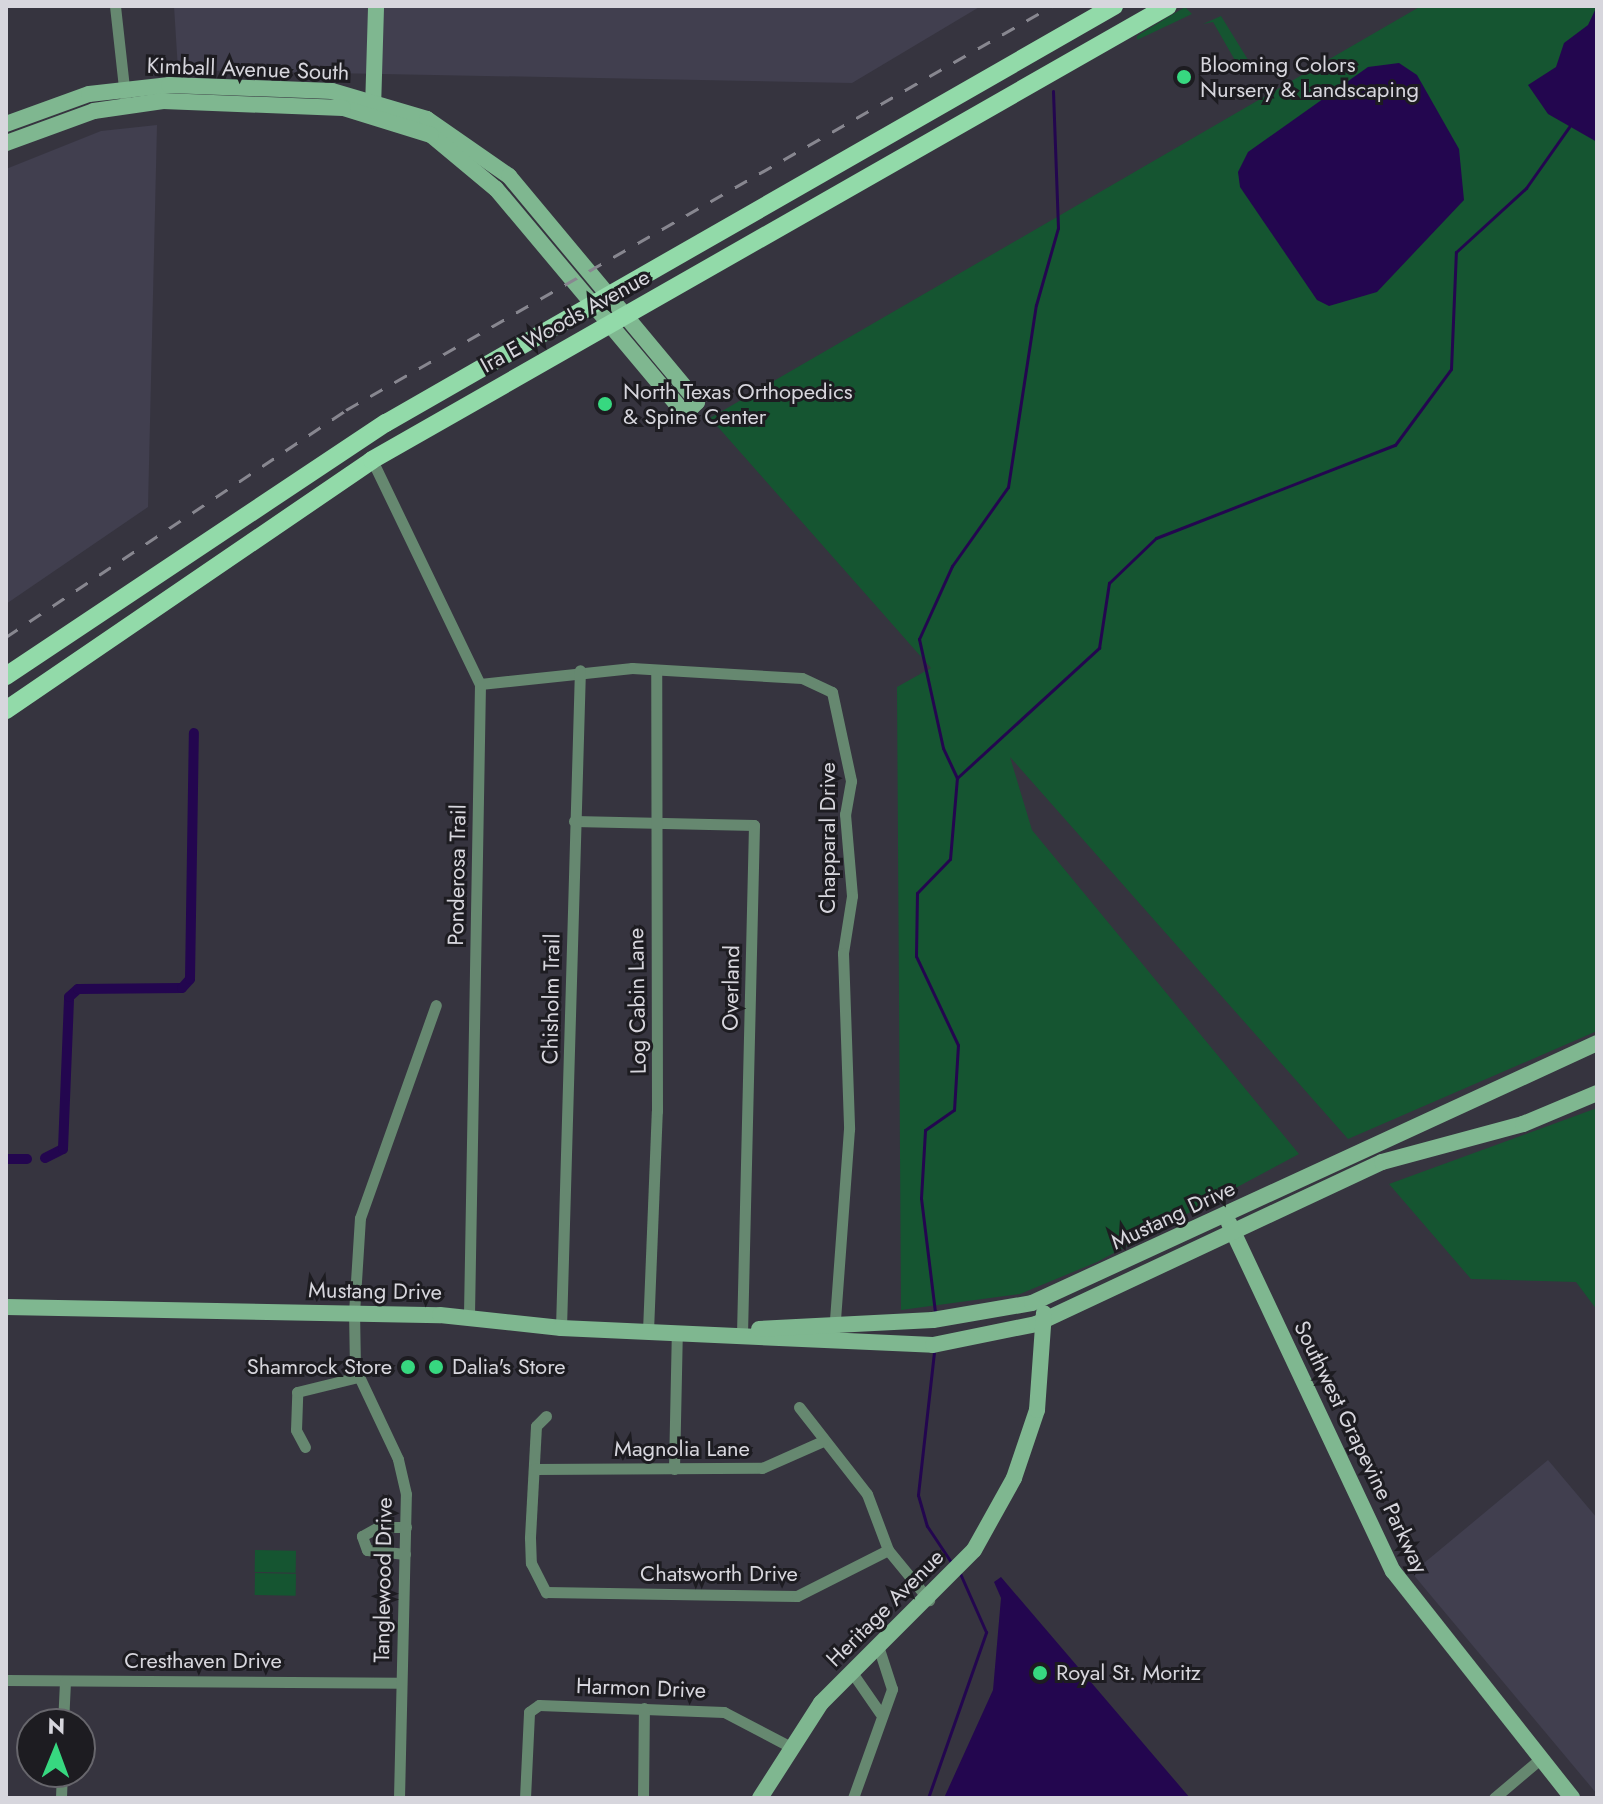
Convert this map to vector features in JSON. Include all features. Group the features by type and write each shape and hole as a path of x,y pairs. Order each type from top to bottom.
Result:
{"main road":[{"path":"374,107 376,6"},
{"name":"Ira E Woods Avenue","path":"6,676 295,478 1114,6"},
{"name":"Ira E Woods Avenue","path":"6,710 372,460 1168,6"},
{"name":"Kimball Avenue South","path":"6,124 123,87 311,89 427,119 480,162 601,301"},
{"name":"Kimball Avenue South","path":"6,143 127,104 374,107"},
{"path":"918,149 912,138 919,117"},
{"path":"601,301 691,408"},
{"path":"176,559 192,582"},
{"name":"Mustang Drive","path":"834,1334 966,1316 1042,1299 1597,1043"},
{"name":"Mustang Drive","path":"6,1307 469,1316 561,1328 834,1334 933,1345 1045,1321 1382,1162 1523,1124 1597,1093"},
{"name":"Southwest Grapevine Parkway","path":"1226,1214 1393,1571 1572,1798"},
{"name":"Heritage Avenue","path":"760,1798 789,1746 851,1671 879,1649 929,1600 974,1550 1014,1478 1037,1410 1045,1321 1042,1299"}],"street":[{"path":"115,6 127,104"},
{"name":"Ponderosa Trail","path":"372,460 480,684 469,1316"},
{"name":"Chapparal Drive","path":"480,684 580,670 802,678 832,692 841,708 851,781 845,814 852,896 843,953 849,1129 834,1334"},
{"name":"Chisholm Trail","path":"561,1328 580,670"},
{"name":"Log Cabin Lane","path":"648,1331 658,1096 653,824 656,671"},
{"name":"Overland","path":"574,821 754,825 742,1333"},
{"name":"Tanglewood Drive","path":"399,1798 406,1527 398,1459 358,1377 354,1313 360,1218 436,1005"},
{"path":"674,1469 677,1331"},
{"path":"305,1447 296,1430 297,1392 358,1377"},
{"path":"799,1407 867,1494 888,1550 929,1600"},
{"path":"534,1469 536,1426 546,1416"},
{"name":"Magnolia Lane","path":"534,1469 762,1468 823,1441"},
{"name":"Chatsworth Drive","path":"534,1469 531,1563 541,1587 797,1596 888,1550"},
{"path":"405,1554 367,1550 362,1536 378,1527 406,1527"},
{"path":"853,1798 893,1677 879,1649"},
{"path":"851,1671 880,1713"},
{"name":"Cresthaven Drive","path":"6,1680 400,1683"},
{"path":"64,1708 65,1681"},
{"path":"643,1798 644,1708"},
{"name":"Harmon Drive","path":"525,1798 532,1709 644,1708 724,1712 789,1746"},
{"path":"1494,1798 1540,1759"}],"shaded area":[{"path":"174,6 981,6 852,83 178,70"},
{"path":"1597,6 1597,142 1548,114 1528,85 1556,67 1564,43 1588,25"},
{"path":"1399,63 1417,75 1459,149 1464,200 1377,292 1329,306 1317,300 1240,187 1238,172 1248,152 1368,67"},
{"path":"157,125 148,507 6,604 6,169 101,131"},
{"path":"1548,1460 1597,1518 1597,1794 1412,1573"},
{"name":"Royal St. Moritz","path":"1001,1577 1190,1798 944,1798 993,1690 1001,1598 994,1582"}],"green space":[{"path":"1421,6 1597,6 1597,1031 1348,1139 1010,757 1032,830 1299,1154 1097,1262 1020,1294 901,1310 897,687 931,668 710,418"},
{"path":"1185,7 1192,14 1137,40 1137,36"},
{"path":"1221,16 1250,63 1240,69 1213,22 1203,24"},
{"path":"1597,1108 1597,1310 1576,1282 1471,1279 1389,1184"},
{"path":"255,1550 296,1551 296,1573 255,1572"},
{"path":"255,1573 296,1574 296,1596 255,1595"}],"waterway":[{"path":"957,778 943,748 919,639 952,566 1008,487 1036,305 1058,228 1053,91"},
{"path":"935,1312 921,1198 925,1130 954,1110 958,1045 916,956 917,893 950,859 957,778 1099,648 1109,583 1156,538 1395,445 1451,369 1456,252 1526,188 1569,127"},
{"path":"45,1158 63,1149 69,997 78,989 182,988 190,979 194,733"},
{"path":"6,1159 27,1159"},
{"path":"934,1352 918,1495 927,1526 951,1562"},
{"path":"928,1798 986,1632 959,1571"}],"railway":[{"path":"6,637 346,410 1052,6"}],"place":[{"name":"Blooming Colors Nursery & Landscaping","path":"1184,77"},
{"name":"North Texas Orthopedics & Spine Center","path":"605,404"},
{"name":"Shamrock Store","path":"408,1367"},
{"name":"Dalia's Store","path":"436,1367"},
{"name":"Royal St. Moritz","path":"1040,1673"}]}
